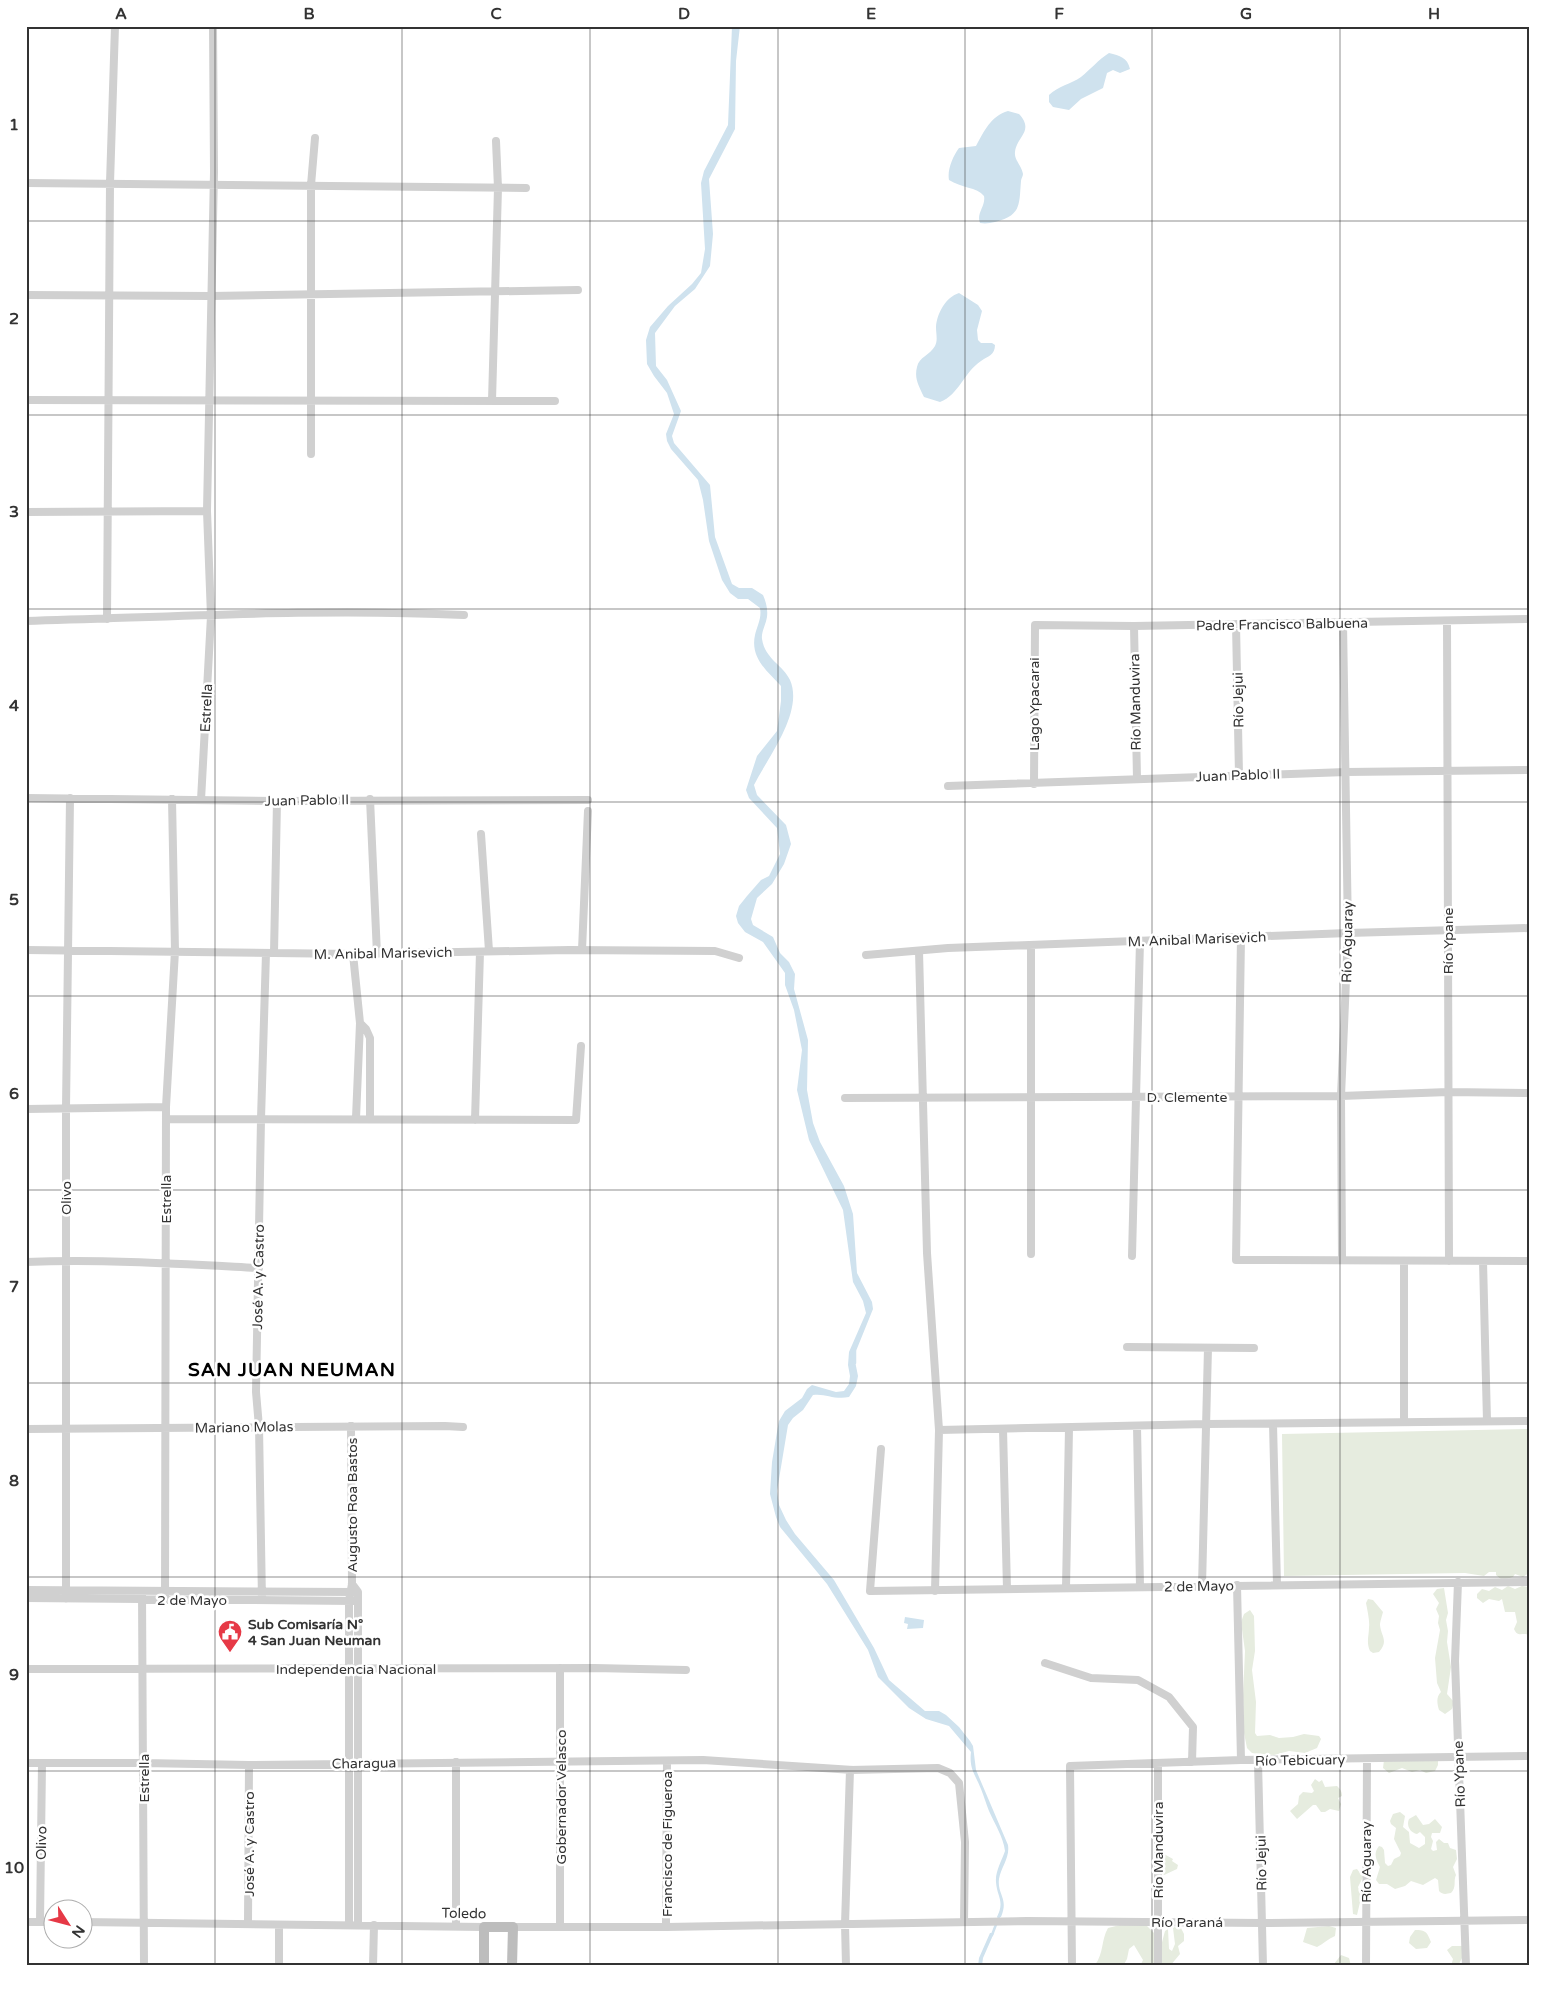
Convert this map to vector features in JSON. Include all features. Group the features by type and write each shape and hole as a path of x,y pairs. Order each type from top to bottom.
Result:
{"main road":[{"name":"Toledo","path":"484,1927 513,1927"},
{"path":"484,1927 484,1966"},
{"path":"512,1966 513,1927"}],"street":[{"path":"107,619 110,183 115,26"},
{"name":"Estrella","path":"201,800 211,616 207,511 214,184 213,26"},
{"path":"311,454 311,185 314,138"},
{"path":"492,401 498,188 496,141"},
{"path":"26,183 526,188"},
{"path":"26,295 211,296 578,290"},
{"path":"26,400 209,399 555,402"},
{"path":"26,512 207,511"},
{"path":"26,621 330,611 464,615"},
{"name":"Padre Francisco Balbuena","path":"1035,625 1134,626 1529,619"},
{"name":"Río Ypane","path":"1447,621 1449,1261"},
{"name":"Río Aguaray","path":"1342,1260 1341,1096 1348,933 1343,623"},
{"name":"Río Jejui","path":"1236,624 1239,775"},
{"name":"Lago Ypacarai","path":"1034,784 1035,625"},
{"name":"Río Manduvira","path":"1134,626 1137,779"},
{"name":"Juan Pablo II","path":"948,786 1346,772 1529,770"},
{"name":"Juan Pablo II","path":"26,798 277,801 370,799 588,800"},
{"name":"Olivo","path":"66,1599 66,1108 70,798"},
{"name":"Estrella","path":"165,1600 167,1429 166,1107 175,951 172,799"},
{"path":"370,799 377,954"},
{"name":"José A. y Castro","path":"262,1600 259,1427 256,1383 261,1119 277,801"},
{"path":"582,950 588,811"},
{"path":"481,834 489,951"},
{"name":"M. Anibal Marisevich","path":"866,955 1031,945 1529,928"},
{"path":"1241,937 1236,1260 1529,1261"},
{"path":"1132,1256 1140,941"},
{"path":"1031,945 1031,1254"},
{"name":"M. Anibal Marisevich","path":"26,950 353,954 582,950 715,951 739,958"},
{"path":"919,951 927,1252 939,1430 934,1591"},
{"path":"475,1120 480,952"},
{"path":"353,954 360,1023 356,1118"},
{"path":"360,1023 366,1029 370,1038 370,1119"},
{"path":"166,1119 576,1120 581,1046"},
{"name":"D. Clemente","path":"845,1098 1239,1097 1448,1092 1529,1093"},
{"path":"26,1109 166,1107"},
{"path":"26,1262 66,1260 259,1268"},
{"path":"1404,1261 1404,1422"},
{"path":"1483,1261 1487,1422"},
{"path":"1127,1347 1254,1348"},
{"path":"1202,1586 1208,1348"},
{"path":"939,1430 1206,1424 1529,1421"},
{"path":"1273,1424 1277,1585"},
{"name":"Mariano Molas","path":"26,1429 351,1426 462,1427"},
{"name":"Augusto Roa Bastos","path":"348,1924 349,1592 352,1584 351,1426"},
{"path":"1137,1426 1140,1587"},
{"path":"1066,1588 1069,1428"},
{"path":"1002,1429 1007,1590"},
{"name":"2 de Mayo","path":"881,1449 870,1591 1529,1582"},
{"name":"Río Ypane","path":"1458,1582 1455,1626 1466,1966"},
{"name":"Augusto Roa Bastos","path":"352,1584 358,1592 358,1925"},
{"path":"1236,1585 1241,1760"},
{"name":"2 de Mayo","path":"26,1590 358,1592"},
{"name":"Estrella","path":"142,1591 144,1966"},
{"name":"2 de Mayo","path":"26,1598 358,1601"},
{"path":"1045,1663 1091,1678 1138,1680 1169,1697 1193,1727 1192,1762"},
{"name":"Independencia Nacional","path":"26,1669 560,1668 686,1670"},
{"name":"Gobernador Velasco","path":"560,1668 560,1926"},
{"name":"Río Tebicuary","path":"1072,1922 1070,1766 1241,1760 1529,1756"},
{"name":"Río Aguaray","path":"1366,1759 1366,1966"},
{"name":"Charagua","path":"26,1763 249,1765 702,1760 853,1770 938,1768 950,1773 959,1783 965,1842 964,1922"},
{"name":"Río Jejui","path":"1258,1760 1262,1966"},
{"name":"Francisco de Figueroa","path":"666,1926 667,1761"},
{"path":"456,1762 456,1926"},
{"name":"Olivo","path":"40,1922 42,1763"},
{"name":"Río Manduvira","path":"1158,1763 1158,1966"},
{"name":"José A. y Castro","path":"248,1923 249,1765"},
{"path":"846,1966 845,1924 850,1770 853,1770"},
{"name":"Río Paraná","path":"845,1924 1027,1921 1262,1923 1529,1920"},
{"path":"26,1922 40,1922"},
{"name":"Toledo","path":"92,1922 484,1927"},
{"path":"1072,1922 1072,1966"},
{"name":"Toledo","path":"513,1927 845,1924"},
{"path":"279,1925 279,1966"},
{"path":"373,1966 374,1925"}],"shaded area":[{"path":"1529,1429 1529,1573 1523,1577 1515,1574 1513,1577 1502,1580 1496,1575 1496,1572 1489,1572 1484,1576 1465,1573 1284,1576 1282,1434"},
{"path":"1508,1586 1515,1589 1522,1586 1529,1587 1529,1635 1516,1632 1514,1629 1517,1622 1515,1612 1505,1612 1502,1599 1499,1601 1489,1599 1483,1603 1477,1598 1477,1594 1482,1589 1489,1591 1495,1587 1502,1590"},
{"path":"1444,1588 1448,1613 1446,1620 1447,1642 1451,1667 1447,1694 1454,1702 1452,1709 1445,1714 1439,1710 1437,1703 1441,1692 1437,1683 1435,1658 1440,1630 1439,1616 1436,1609 1439,1603 1433,1594 1437,1589"},
{"path":"1368,1599 1373,1600 1383,1612 1380,1625 1384,1645 1379,1652 1373,1653 1368,1645 1369,1622 1366,1603"},
{"path":"1250,1610 1254,1616 1255,1651 1252,1670 1256,1702 1255,1733 1257,1736 1270,1735 1279,1738 1304,1734 1319,1736 1321,1739 1317,1748 1305,1753 1289,1751 1274,1755 1252,1753 1247,1748 1244,1733 1243,1695 1245,1651 1241,1622 1244,1614"},
{"path":"1384,1760 1438,1760 1438,1765 1435,1771 1426,1773 1420,1770 1412,1772 1402,1768 1389,1773 1383,1768"},
{"path":"1315,1779 1319,1782 1322,1780 1325,1787 1337,1786 1340,1789 1342,1796 1338,1798 1341,1804 1339,1811 1330,1809 1321,1812 1316,1805 1313,1805 1297,1819 1290,1811 1298,1804 1299,1796 1303,1792 1312,1793 1314,1791 1311,1785"},
{"path":"1400,1812 1405,1816 1403,1827 1409,1832 1410,1843 1419,1848 1425,1844 1425,1837 1420,1832 1417,1834 1411,1830 1408,1826 1409,1819 1416,1815 1423,1825 1429,1824 1435,1819 1442,1827 1440,1833 1432,1833 1431,1849 1433,1851 1437,1850 1436,1842 1439,1839 1444,1843 1448,1843 1450,1848 1456,1850 1457,1859 1453,1867 1456,1875 1454,1888 1451,1893 1443,1894 1439,1891 1438,1880 1435,1878 1423,1885 1411,1881 1405,1886 1395,1889 1387,1884 1379,1884 1376,1880 1380,1867 1376,1859 1379,1846 1384,1850 1385,1863 1388,1866 1391,1865 1394,1859 1400,1856 1401,1853 1394,1839 1396,1828 1390,1821 1393,1814"},
{"path":"1164,1854 1173,1859 1172,1861 1178,1865 1177,1869 1164,1875 1160,1868"},
{"path":"1357,1869 1363,1877 1358,1887 1361,1898 1357,1915 1353,1914 1350,1877 1353,1870"},
{"path":"1179,1924 1184,1934 1184,1941 1178,1946 1180,1954 1170,1966 1156,1966 1155,1959 1154,1966 1140,1966 1143,1960 1134,1945 1129,1949 1123,1966 1095,1965 1100,1956 1108,1928 1120,1925 1146,1925 1154,1933 1161,1946 1165,1931 1168,1929 1169,1949 1172,1951 1175,1944 1173,1928"},
{"path":"1329,1926 1336,1928 1335,1936 1319,1946 1303,1942 1307,1928"},
{"path":"1415,1930 1422,1930 1427,1934 1431,1942 1427,1948 1416,1949 1409,1943 1410,1937"},
{"path":"1452,1946 1462,1946 1463,1956 1458,1966 1451,1966 1453,1959 1447,1950"},
{"path":"1341,1955 1349,1958 1351,1966 1322,1966 1334,1964"}],"water":[{"path":"732,26 740,26 736,61 735,129 709,179 713,234 710,266 695,289 675,306 655,333 656,366 667,380 681,411 672,436 674,443 710,485 715,537 732,584 739,588 752,588 763,595 767,611 762,636 764,646 770,657 787,675 793,693 788,720 754,785 757,795 786,825 791,844 784,864 772,884 757,898 751,919 753,925 773,937 780,953 789,962 795,974 794,989 808,1040 807,1090 813,1123 820,1142 844,1186 853,1214 857,1273 872,1302 873,1309 854,1356 858,1376 856,1386 849,1397 839,1398 813,1395 803,1410 788,1425 777,1491 779,1505 786,1520 795,1534 834,1580 874,1648 889,1680 925,1711 939,1711 946,1715 959,1727 973,1746 976,1770 1008,1845 1007,1858 999,1879 1004,1905 1001,1917 997,1917 1000,1903 996,1878 1005,1851 1001,1835 973,1771 971,1752 949,1726 926,1719 909,1708 878,1677 868,1650 827,1584 780,1527 770,1494 772,1462 779,1421 785,1411 802,1398 807,1389 812,1385 836,1392 844,1391 849,1384 849,1352 866,1313 863,1301 853,1282 843,1210 809,1140 797,1090 802,1050 794,1010 785,985 785,973 763,942 745,932 738,923 736,916 739,906 747,896 761,880 769,876 780,854 777,828 749,798 746,790 757,756 777,731 781,686 761,664 755,651 754,643 760,619 760,608 748,599 738,599 730,593 722,580 709,541 698,480 671,449 667,441 666,434 674,414 667,393 647,364 646,340 650,327 701,273 705,249 701,183 704,171 728,125"},
{"path":"1109,53 1125,59 1130,69 1120,73 1113,70 1107,73 1103,88 1081,99 1069,110 1053,107 1049,102 1049,95 1056,89 1081,77"},
{"path":"1008,111 1019,114 1025,125 1025,130 1015,152 1023,174 1019,202 1015,212 1010,216 995,222 980,223 979,216 984,203 984,196 977,191 949,180 950,168 959,148 976,146 993,120"},
{"path":"959,293 978,305 982,311 977,330 978,340 981,343 992,343 995,345 995,348 991,355 970,371 947,399 940,402 924,397 916,371 920,361 936,344 936,327 940,311 950,298"},
{"path":"905,1617 924,1620 923,1628 907,1629 908,1624 904,1623"},
{"path":"990,1933 994,1933 983,1958 982,1966 978,1966 979,1958"}],"waterway":[{"path":"855,1351 855,1363"},
{"path":"992,1935 1000,1914"}],"place":[{"name":"Sub Comisaría N° 4 San Juan Neuman","path":"230,1653"}],"district":[{"name":"SAN JUAN NEUMAN","path":"292,1369"}]}
